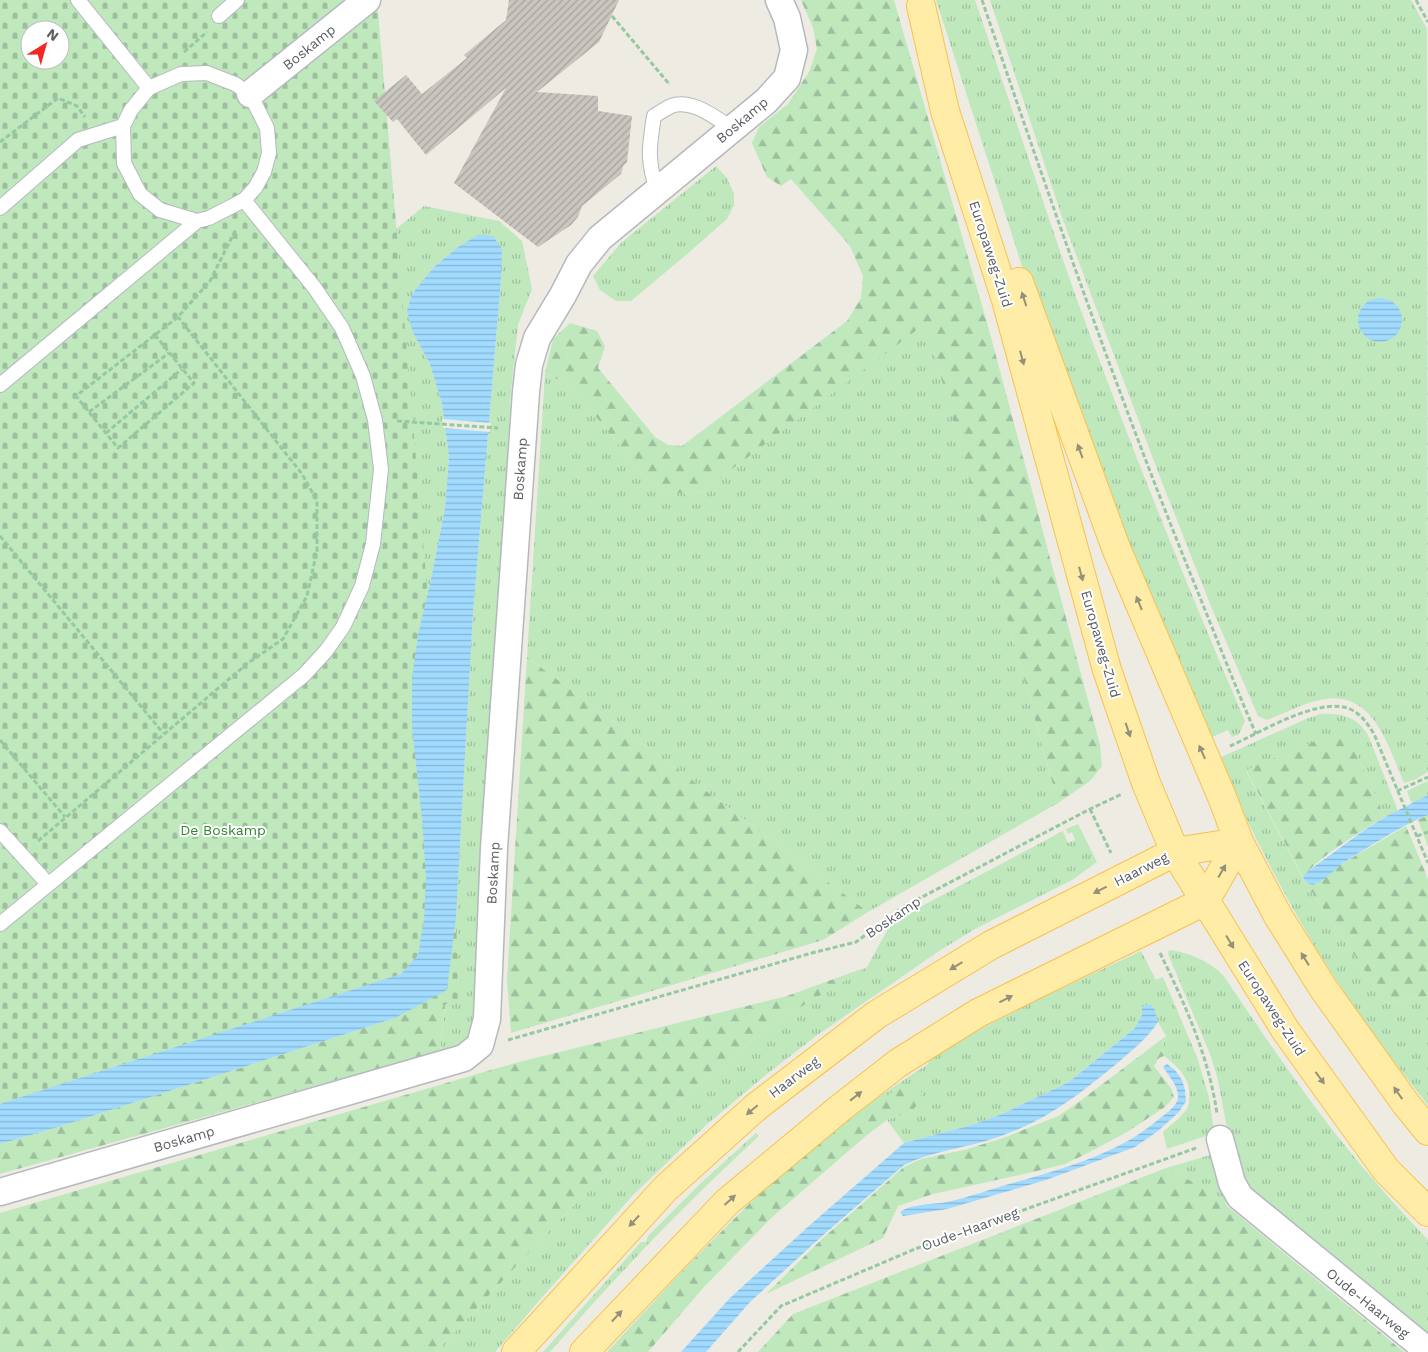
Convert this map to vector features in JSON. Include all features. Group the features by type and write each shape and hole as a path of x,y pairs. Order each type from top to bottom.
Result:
{"main road":[{"name":"Europaweg-Zuid","path":"920,3 958,102 1029,312 1116,548 1222,797 1239,842 1278,916 1323,988 1406,1104 1428,1131"},
{"name":"Europaweg-Zuid","path":"920,3 945,111 1006,300 1107,670 1146,783 1175,852 1291,1039 1386,1170 1428,1212"},
{"name":"Haarweg","path":"516,1352 666,1188 756,1107 876,1015 991,945 1175,852 1239,842"},
{"path":"584,1352 728,1202 838,1109 898,1064 978,1013 1205,900 1239,842"}],"street":[{"name":"Boskamp","path":"0,1192 464,1058 480,1045 487,1019 494,848 529,365 537,338 579,264 600,238 766,101 787,78 794,50 788,18 779,0"},
{"name":"Boskamp","path":"250,94 359,2"},
{"name":"Oude-Haarweg","path":"1220,1139 1232,1182 1240,1197 1428,1351"}],"lane":[{"path":"78,0 149,88"},
{"path":"219,16 237,0"},
{"path":"0,385 197,221 248,205 264,172 269,153 267,128 250,94 235,84 207,73 181,74 149,88 132,110 123,126 124,163 140,194 160,210 197,221"},
{"path":"657,191 650,169 649,150 654,116 672,106 683,104 702,110 732,128"},
{"path":"0,208 78,140 123,126"},
{"path":"0,924 304,675 326,651 343,627 362,586 373,544 381,469 375,420 363,376 342,328 314,287 248,205"},
{"path":"0,831 48,884"}],"path":[{"path":"982,0 1060,229 1152,480 1256,734"},
{"path":"1416,0 1428,22"},
{"path":"181,74 174,60 215,25 219,16"},
{"path":"612,16 674,88 683,104"},
{"path":"0,142 58,98 77,106 98,134"},
{"path":"155,335 194,383 118,448 76,396 178,317 210,281 248,205"},
{"path":"22,854 163,733 248,663 283,639 307,596 317,551 317,501 302,474 178,317"},
{"path":"89,412 169,353"},
{"path":"106,433 182,369"},
{"path":"375,420 498,428"},
{"path":"0,536 163,733"},
{"path":"1236,744 1308,710 1330,707 1350,709 1365,721 1374,734 1428,863"},
{"path":"0,740 65,817"},
{"path":"1397,791 1428,777"},
{"name":"Boskamp","path":"480,1045 501,1042 856,942 903,907 1090,809"},
{"path":"1417,836 1428,832"},
{"path":"1168,971 1195,1032 1211,1080 1220,1139"},
{"name":"Oude-Haarweg","path":"738,1352 781,1306 915,1249 1220,1139"}],"green space":[{"name":"De Boskamp","path":"0,0 377,0 462,1000 0,1122"},
{"path":"801,0 894,0 989,330 1100,745 1102,766 1090,781 1058,803 926,323 703,491 682,494 662,489 642,474 581,398 565,383 545,373 553,339 570,323 597,331 605,346 598,368 655,437 668,445 682,446 847,321 861,298 863,276 850,246 791,179 781,186 767,177 752,143 759,127 788,104 809,72 817,49 813,28"},
{"path":"936,0 975,0 1063,260 1096,351 1158,510 1245,721 1239,734 1232,737 1228,730 1208,739 1171,655 1033,300"},
{"path":"990,0 1411,0 1427,29 1428,772 1416,779 1404,783 1377,725 1368,713 1356,704 1342,699 1325,699 1303,705 1267,720 1258,716 1210,604 1160,477 1064,223"},
{"path":"716,166 727,178 734,194 734,205 727,219 631,301 616,301 600,290 593,276 621,243"},
{"path":"424,206 499,221 522,241 532,289 518,325 511,391 473,1043 440,1051 456,917 473,613 501,279 458,247 434,267 412,294 413,333 430,364 442,404 449,457 445,508 418,635 329,284"},
{"path":"926,322 1058,803 868,912 527,657 545,373 565,383 581,398 642,474 662,489 682,494 703,491"},
{"path":"527,657 868,912 823,940 511,1033 507,979"},
{"path":"1320,714 1335,714 1347,717 1358,724 1368,735 1398,811 1385,817 1354,748 1246,771 1304,880 1386,1003 1428,996 1428,1105 1363,1019 1332,974 1292,907 1217,759"},
{"path":"1344,736 1354,748 1385,817 1330,852 1303,877 1246,770 1325,737"},
{"path":"1428,781 1428,795 1412,804 1407,791"},
{"path":"1428,815 1428,847 1418,820"},
{"path":"1078,824 1097,862 1072,880 975,929 939,951 816,1036 767,1074 706,1125 633,1195 495,1352 436,1352 560,1219 678,1101 776,1022 867,967 890,925 903,916 1063,831 1068,843 1075,840 1072,832 1068,834 1066,829"},
{"path":"1406,826 1428,879 1428,996 1386,1003 1304,880 1308,883 1316,884 1343,863"},
{"path":"1169,950 1198,958 1211,965 1223,975 1329,1126 1377,1184 1428,1240 1428,1339 1247,1188 1229,1138 1217,1076 1210,1054 1168,954"},
{"path":"1141,951 1156,980 1163,977 1197,1057 1209,1097 1214,1131 1209,1135 1167,1149 1163,1132 1187,1108 1189,1102 1188,1085 1186,1079 1174,1064 1164,1056 1163,1047 1166,1036 1158,1022 1155,1010 1142,1007 1142,1015 1135,1028 1069,1082 1000,1115 968,1126 904,1143 887,1120 912,1111 902,1085 885,1098 872,1101 928,1064 931,1056 1029,1004"},
{"path":"867,967 776,1022 678,1101 560,1219 436,1352 0,1352 0,1213 519,1062 787,996"},
{"path":"447,990 440,1051 0,1174 0,1144 395,1018"},
{"path":"1166,1036 1163,1047 1164,1056 1159,1058 1154,1066 1171,1088 1174,1097 1165,1107 1127,1132 1065,1164 933,1194 898,1206 883,1238 766,1294 822,1239 904,1167 921,1159 964,1150 1003,1138 1058,1116"},
{"path":"902,1085 916,1086 922,1093 921,1100 912,1111 887,1120 867,1135 771,1218 704,1287 648,1352 607,1352 688,1265 756,1197 817,1143 872,1101 885,1098"},
{"path":"756,1133 759,1136 652,1241 550,1352 543,1352 641,1242 646,1242 648,1236 701,1183"},
{"path":"1210,1155 1227,1206 1212,1192 1166,1168"},
{"path":"1166,1168 1212,1192 1404,1352 758,1352 793,1314"}],"water":[{"path":"478,235 493,236 502,249 501,279 473,613 456,917 447,990 395,1018 0,1144 0,1104 401,974 418,955 424,920 426,878 422,818 412,727 412,679 418,635 445,508 449,457 442,404 430,364 413,333 407,311 412,294 434,267 458,247"},
{"path":"1376,298 1384,298 1396,304 1402,320 1396,336 1384,342 1376,342 1364,336 1358,324 1358,316 1364,304"},
{"path":"1428,795 1428,815 1407,825 1343,863 1319,882 1311,884 1305,880 1303,877 1307,872 1363,831 1385,817"},
{"path":"1151,1005 1155,1010 1158,1022 1138,1045 1087,1088 1059,1108 1013,1132 926,1156 904,1165 750,1302 706,1352 681,1352 730,1298 904,1143 968,1126 1000,1115 1069,1082 1135,1028 1142,1015 1142,1007"},
{"path":"1167,1064 1175,1070 1182,1080 1186,1101 1179,1112 1158,1131 1135,1147 1046,1180 947,1209 903,1216 900,1212 917,1206 964,1198 1051,1172 1089,1159 1126,1142 1168,1112 1176,1104 1178,1097 1177,1089 1163,1067"}],"pier":[{"path":"442,419 491,423 490,432 443,428"}],"building":[{"path":"509,0 619,0 599,42 537,92 598,96 598,111 632,116 627,162 623,166 621,174 582,206 578,217 571,225 538,247 454,183 506,88 426,155 397,119 393,122 374,101 406,75 422,94 467,58 464,55 506,20"}]}
